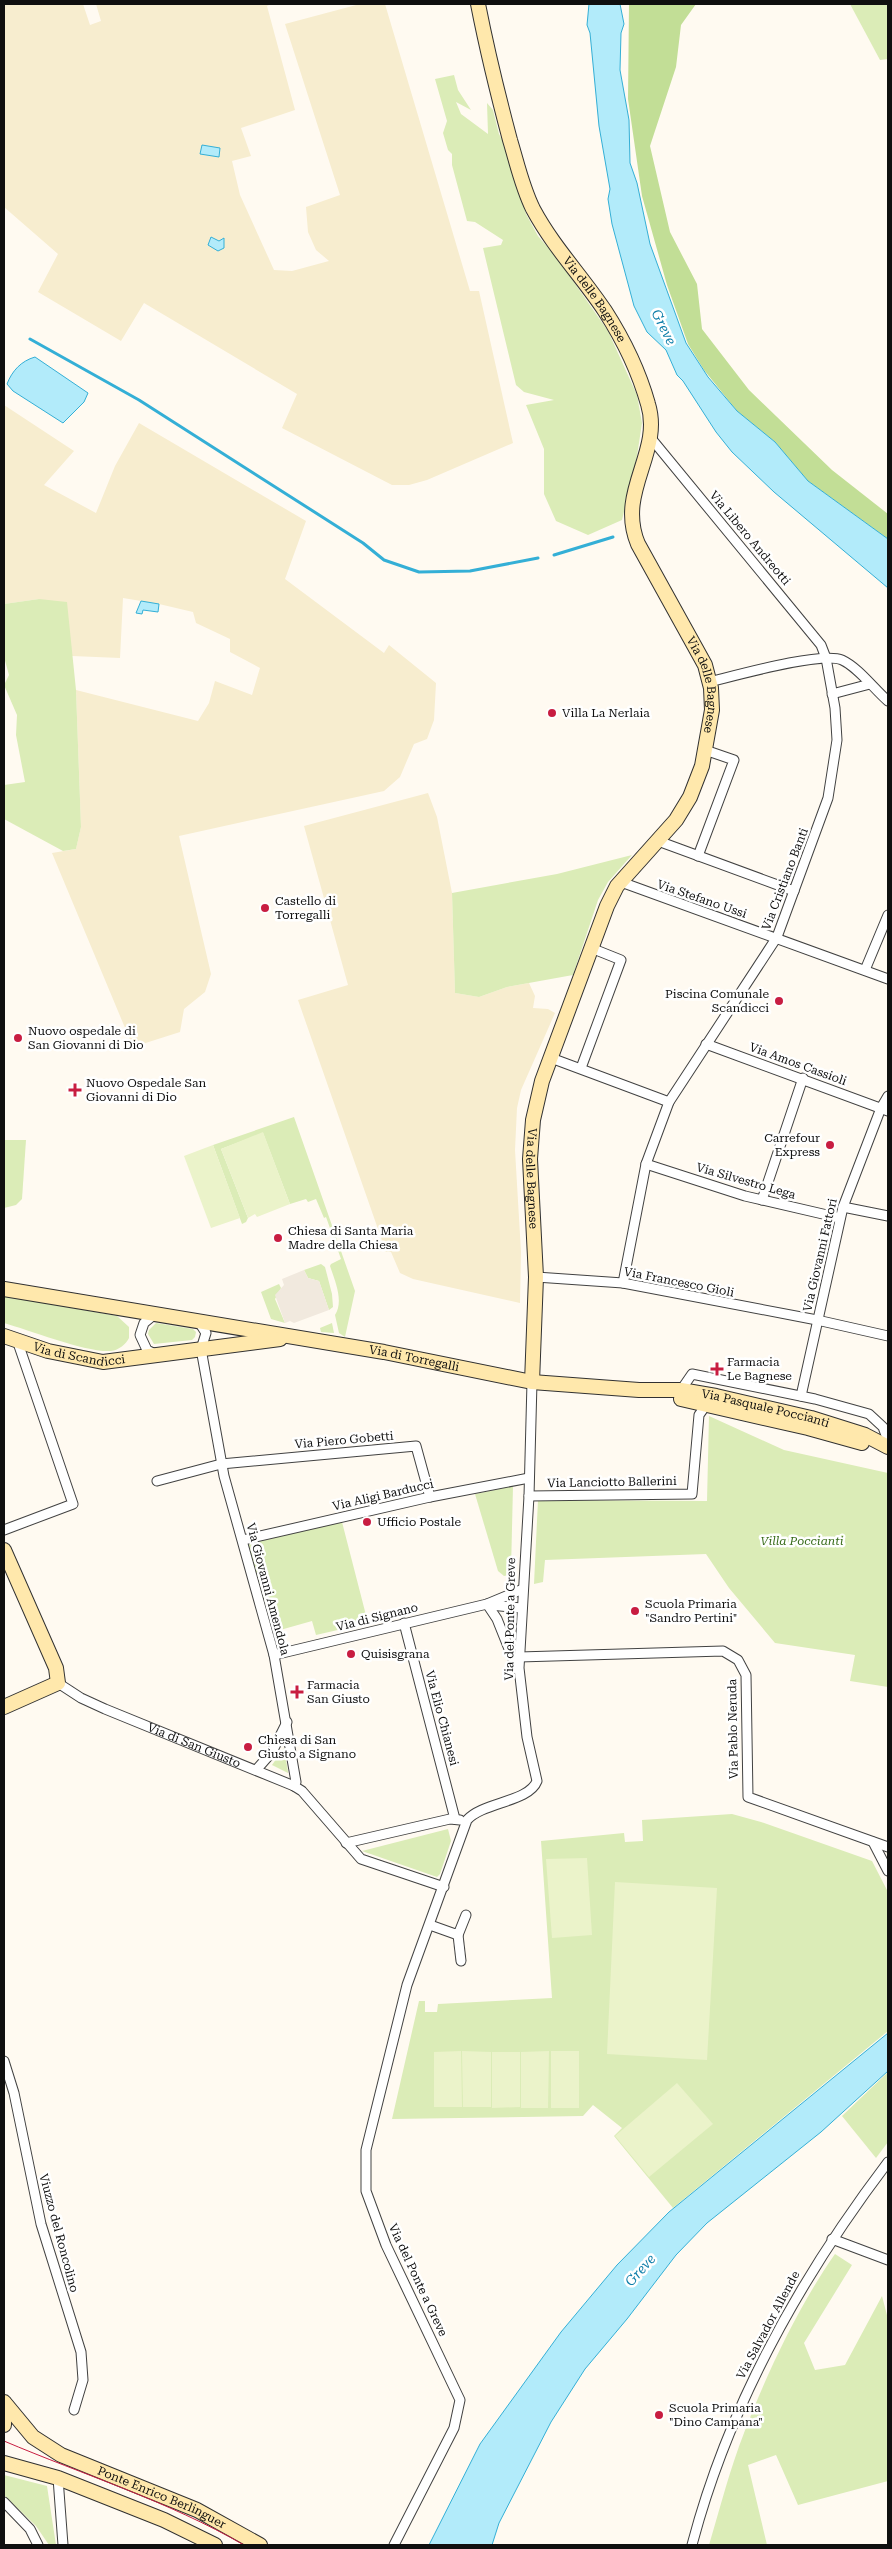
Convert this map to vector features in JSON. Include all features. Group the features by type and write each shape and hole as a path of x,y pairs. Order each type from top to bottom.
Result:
{"main road":[{"name":"Via delle Bagnese","path":"478,4 500,104 526,192 550,238 605,311 627,351 650,409 652,426 631,506 632,527 638,544 705,665 712,710 705,750 690,797 676,820 621,882 606,906 536,1103 531,1142 536,1277 532,1382"},
{"name":"Via di Torregalli","path":"4,1289 426,1360 532,1382"},
{"name":"Via di Scandicci","path":"10,1338 48,1351 98,1362 201,1349"},
{"name":"Via di Torregalli","path":"201,1349 296,1338"},
{"name":"Via Pasquale Poccianti","path":"532,1382 640,1390 681,1390 742,1408"},
{"name":"Via Pasquale Poccianti","path":"640,1390 706,1404 811,1418 865,1435 888,1447"},
{"path":"4,1550 56,1668 58,1683 4,1707"},
{"path":"4,2403 4,2425"},
{"name":"Ponte Enrico Berlinguer","path":"4,2403 33,2437 60,2455 197,2510 260,2545"},
{"name":"Ponte Enrico Berlinguer","path":"4,2463 58,2478 164,2520 215,2545"}],"street":[{"name":"Via Libero Andreotti","path":"650,437 804,623 821,645 826,658"},
{"name":"Via Cristiano Banti","path":"623,1283 646,1164 669,1102 776,937 828,798 837,740 826,658"},
{"path":"709,682 778,665 837,658 847,663 888,701"},
{"path":"832,694 870,684"},
{"path":"698,856 734,760 705,750"},
{"path":"658,841 794,891"},
{"name":"Via Stefano Ussi","path":"621,882 703,914 776,937 888,979"},
{"path":"865,970 888,916"},
{"path":"581,1068 621,960 591,948"},
{"name":"Via Amos Cassioli","path":"706,1044 803,1078 884,1110"},
{"path":"551,1058 669,1102"},
{"path":"762,1200 803,1078"},
{"name":"Via Giovanni Fattori","path":"801,1396 843,1207 884,1110 888,1096"},
{"name":"Via Silvestro Lega","path":"646,1164 762,1200 840,1218"},
{"path":"843,1207 888,1216"},
{"name":"Via Francesco Gioli","path":"536,1277 623,1283 817,1320 888,1336"},
{"name":"Via di Scandicci","path":"155,1314 146,1320 140,1332 144,1347 155,1354"},
{"path":"199,1322 206,1334 201,1349"},
{"path":"4,1530 73,1504 10,1338"},
{"name":"Via Giovanni Amendola","path":"201,1349 221,1464 274,1655 298,1788"},
{"path":"681,1390 692,1374 801,1396 872,1416 886,1432 888,1447"},
{"name":"Via del Ponte a Greve","path":"394,2545 454,2428 460,2405 458,2394 386,2245 366,2191 366,2150 407,1985 467,1820 478,1810 523,1794 535,1786 537,1782 527,1737 520,1676 529,1496 532,1382"},
{"path":"742,1408 744,1385"},
{"name":"Via Lanciotto Ballerini","path":"529,1496 692,1494 698,1415 706,1404"},
{"name":"Via Piero Gobetti","path":"221,1464 416,1446 430,1497"},
{"path":"157,1481 221,1464"},
{"name":"Via Aligi Barducci","path":"243,1540 430,1497 529,1478"},
{"path":"487,1604 523,1589"},
{"path":"487,1604 522,1608"},
{"path":"487,1604 497,1619 520,1676"},
{"name":"Via di Signano","path":"274,1655 487,1604"},
{"name":"Via Elio Chianesi","path":"404,1623 456,1819"},
{"name":"Via Pablo Neruda","path":"520,1657 723,1651 738,1660 746,1675 748,1797 888,1847"},
{"name":"Via di San Giusto","path":"58,1683 80,1698 104,1709 298,1788 346,1843 368,1862 444,1887"},
{"path":"257,1770 272,1752 287,1721"},
{"path":"346,1843 456,1819 467,1820"},
{"path":"873,1842 888,1871"},
{"path":"461,1961 458,1935 466,1915"},
{"path":"430,1925 458,1935"},
{"name":"Viuzzo del Roncolino","path":"4,2061 14,2093 41,2224 81,2352 83,2380 74,2410"},
{"name":"Via Salvador Allende","path":"692,2545 716,2470 762,2358 802,2286 832,2239 888,2162"},
{"path":"832,2239 888,2260"},
{"path":"58,2478 63,2545"},
{"path":"4,2502 39,2542"}],"shaded area":[{"path":"4,4 83,4 90,25 101,21 96,4 271,4 267,6 295,110 241,128 251,156 232,161 240,195 274,270 292,271 329,261 316,250 308,232 306,207 340,195 285,24 360,4 385,4 470,291 479,291 513,443 427,480 409,485 392,485 282,428 297,394 144,303 121,341 38,292 58,254 4,207"},
{"path":"4,405 74,451 44,485 96,513 115,466 139,423 306,521 285,579 384,653 389,645 436,683 434,720 427,739 414,744 400,777 384,791 179,836 211,974 205,992 184,1009 180,1032 133,1047 52,853 76,849 81,827 76,690 198,721 209,703 215,681 252,695 260,668 230,652 230,639 196,623 193,612 123,598 120,658 72,656 69,636 39,599 4,604"},
{"path":"428,793 437,817 452,893 455,993 479,997 507,987 529,983 535,996 533,1008 548,1009 555,1013 521,1090 517,1108 515,1150 521,1252 520,1303 413,1279 400,1273 391,1252 386,1252 298,1000 348,985 304,826"},
{"path":"304,1270 308,1278 319,1281 329,1310 294,1323 290,1321 285,1323 275,1295 284,1285 282,1279"}],"green space":[{"path":"629,4 696,4 681,25 676,67 650,146 670,232 697,284 702,329 749,390 832,470 888,514 888,539 808,481 775,442 737,411 704,370 688,344 667,285 642,196 628,99"},
{"path":"850,4 888,4 888,59 880,60"},
{"path":"454,75 458,90 471,110 456,102 461,114 488,134 487,103 493,110 499,134 509,153 526,214 538,236 557,258 608,331 637,395 642,423 637,456 622,520 588,535 556,521 544,494 544,449 526,405 554,400 524,392 516,385 483,248 501,245 503,240 475,222 467,221 452,165 452,154 448,150 443,133 447,121 435,79"},
{"path":"39,599 67,602 76,690 81,827 76,849 63,851 4,819 4,785 25,782 16,735 17,715 4,685 9,675 4,657 4,604"},
{"path":"632,855 608,882 598,900 573,975 507,987 479,997 455,993 452,893 557,874"},
{"path":"294,1117 355,1291 345,1337 339,1333 335,1315 338,1309 339,1297 330,1266 341,1259 326,1217 324,1218 316,1199 308,1202 306,1199 290,1204 263,1133 221,1149 248,1218 242,1224 213,1145"},
{"path":"263,1132 290,1204 257,1217 255,1214 248,1218 221,1149"},
{"path":"4,1140 26,1140 22,1199 16,1205 4,1208"},
{"path":"213,1145 240,1218 211,1228 184,1156"},
{"path":"321,1264 325,1267 332,1294 333,1307 329,1310 319,1281 308,1278 304,1270"},
{"path":"279,1284 281,1288 275,1299 285,1323 271,1319 261,1292"},
{"path":"4,1296 117,1316 129,1327 129,1338 117,1349 101,1351 73,1345 4,1323"},
{"path":"156,1323 193,1329 196,1332 195,1337 192,1340 154,1344 148,1334 149,1330"},
{"path":"332,1323 334,1333 321,1332 320,1328"},
{"name":"Villa Poccianti","path":"709,1416 784,1450 888,1473 888,1687 850,1681 855,1655 775,1643 729,1588 706,1554 545,1560 543,1582 534,1584 538,1500 707,1501"},
{"path":"513,1486 511,1570 509,1575 504,1576 498,1571 475,1494"},
{"path":"342,1522 368,1623 316,1635 312,1621 273,1632 248,1544"},
{"path":"284,1748 288,1772 288,1773 272,1765"},
{"path":"732,1814 761,1822 872,1861 888,1892 888,2031 673,2208 614,2136 622,2128 593,2105 583,2116 392,2119 419,2001 425,2001 425,2012 437,2012 438,2004 552,1998 541,1841 624,1833 625,1842 643,1841 642,1820"},
{"path":"448,1829 451,1841 440,1874 437,1877 362,1851"},
{"path":"587,1858 592,1935 552,1938 546,1859"},
{"path":"615,1882 717,1888 707,2060 607,2054"},
{"path":"461,2051 462,2107 434,2107 434,2052"},
{"path":"462,2051 491,2052 491,2107 463,2107"},
{"path":"549,2051 548,2108 521,2108 521,2052"},
{"path":"551,2051 579,2051 579,2108 551,2108"},
{"path":"492,2052 520,2052 520,2107 492,2108"},
{"path":"888,2072 888,2142 876,2158 842,2116"},
{"path":"677,2083 713,2124 649,2177 615,2136"},
{"path":"835,2254 852,2265 804,2343 815,2370 845,2365 882,2296 888,2319 888,2481 798,2505 776,2455 748,2465 767,2545 709,2545 734,2460 762,2388 796,2318"},
{"path":"4,2475 47,2486 56,2545 49,2545 36,2526 4,2495"}],"water":[{"name":"Greve","path":"589,4 620,4 624,24 621,33 620,70 629,120 630,163 637,183 650,244 686,343 708,377 737,411 775,442 808,481 888,539 888,588 774,492 732,452 677,375 666,350 647,332 634,306 612,224 608,199 610,189 599,126 590,33 587,25"},
{"path":"202,145 220,148 219,157 200,154"},
{"path":"211,237 219,241 224,238 224,248 218,251 208,245"},
{"path":"35,357 88,393 84,402 63,423 13,391 7,384 18,367 25,361"},
{"path":"141,601 159,604 158,612 143,610 142,614 136,613"},
{"name":"Greve","path":"888,2033 888,2071 821,2132 707,2223 676,2255 627,2319 585,2369 551,2422 499,2523 492,2545 429,2545 480,2444 561,2332 617,2265 669,2212"}],"waterway":[{"path":"30,339 139,400 363,543 384,560 419,572 470,571 538,558"},
{"path":"554,555 613,537"}],"tram line":[{"path":"4,2441 156,2502 215,2529 244,2545"}],"place":[{"name":"Villa La Nerlaia","path":"552,713"},
{"name":"Castello di Torregalli","path":"265,908"},
{"name":"Piscina Comunale Scandicci","path":"779,1001"},
{"name":"Nuovo ospedale di San Giovanni di Dio","path":"18,1038"},
{"name":"Nuovo Ospedale San Giovanni di Dio","path":"75,1090"},
{"name":"Carrefour Express","path":"830,1145"},
{"name":"Chiesa di Santa Maria Madre della Chiesa","path":"278,1238"},
{"name":"Farmacia Le Bagnese","path":"717,1369"},
{"name":"Ufficio Postale","path":"367,1522"},
{"name":"Scuola Primaria \"Sandro Pertini\"","path":"635,1611"},
{"name":"Quisisgrana","path":"351,1654"},
{"name":"Farmacia San Giusto","path":"297,1692"},
{"name":"Chiesa di San Giusto a Signano","path":"248,1747"},
{"name":"Scuola Primaria \"Dino Campana\"","path":"659,2415"}]}
